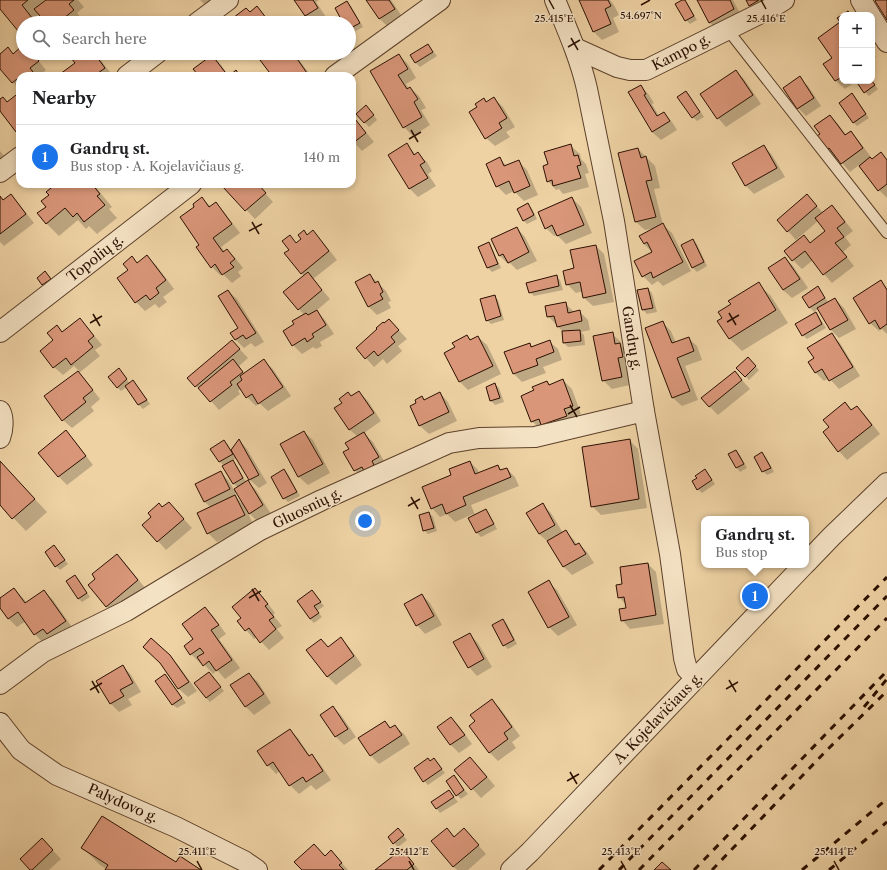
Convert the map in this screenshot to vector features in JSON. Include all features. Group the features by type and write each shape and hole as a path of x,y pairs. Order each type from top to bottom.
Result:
{"street":[{"path":"206,16 228,0"},
{"path":"341,72 440,0"},
{"name":"Gandrų g.","path":"555,0 575,48 587,89 614,221 644,411 670,554 684,658 687,669 696,678"},
{"name":"Kampo g.","path":"575,48 617,67 630,70 646,70 771,8 784,0"},
{"path":"861,0 868,12"},
{"path":"875,23 887,42"},
{"path":"131,72 148,60"},
{"path":"0,172 16,160"},
{"name":"Topolių g.","path":"0,332 186,188"},
{"path":"0,411 2,416 0,438"},
{"name":"Gluosnių g.","path":"0,684 43,652 126,612 260,530 322,500 449,443 479,438 535,437 644,411"},
{"name":"A. Kojelavičiaus g.","path":"809,560 887,483"},
{"name":"A. Kojelavičiaus g.","path":"511,870 530,852 801,568"},
{"name":"Palydovo g.","path":"0,723 21,750 57,775 176,827 244,861 257,870"}],"lane":[{"path":"727,29 887,233"}],"building":[{"path":"0,0 28,0 22,5 31,16 16,16 16,28 0,9"},
{"path":"46,0 74,0 69,4 74,10 66,16 40,16 34,9"},
{"path":"294,0 313,0 318,8 305,16"},
{"path":"366,0 389,0 395,9 379,19"},
{"path":"579,0 608,0 611,6 605,9 611,24 593,32"},
{"path":"685,0 694,16 685,21 675,4"},
{"path":"697,0 730,0 734,9 709,23"},
{"path":"746,0 759,0 749,6"},
{"path":"887,0 887,20 875,1"},
{"path":"347,1 356,16 339,16 335,8"},
{"path":"257,6 265,16 236,16 246,8 250,12"},
{"path":"356,16 360,23 356,25"},
{"path":"839,23 839,79 835,81 823,64 832,58 818,38"},
{"path":"428,44 433,52 415,63 410,55"},
{"path":"8,47 13,54 16,51 16,60 39,61 30,68 33,72 16,72 16,80 12,83 0,69 0,54"},
{"path":"399,54 408,69 398,75 407,89 410,87 418,99 414,102 422,117 403,128 370,71"},
{"path":"73,60 99,60 105,68 100,72 63,72 75,63"},
{"path":"205,60 216,60 225,72 196,72 193,69"},
{"path":"260,60 298,60 306,72 269,72"},
{"path":"736,70 753,95 717,119 700,94"},
{"path":"800,76 814,98 797,109 783,88"},
{"path":"858,84 874,84 875,85 864,93"},
{"path":"641,85 646,94 644,95 657,116 664,112 670,121 652,132 628,92"},
{"path":"686,91 700,112 692,118 677,97"},
{"path":"852,93 866,114 853,123 839,103"},
{"path":"16,95 16,132 0,111 0,99 3,97 7,102"},
{"path":"494,97 507,118 499,123 502,128 485,139 469,112 477,107 475,104 484,98 486,102"},
{"path":"366,105 374,115 364,123 356,114"},
{"path":"830,115 845,135 851,131 863,148 841,164 829,148 825,151 815,137 820,134 814,126"},
{"path":"356,120 366,133 356,141"},
{"path":"407,143 414,155 418,152 425,162 420,165 428,178 409,189 388,155"},
{"path":"571,144 574,156 578,155 581,165 577,166 581,178 553,186 552,180 547,182 543,166 548,164 544,152"},
{"path":"764,145 777,168 745,186 732,163"},
{"path":"638,148 641,158 646,156 652,180 646,181 656,217 635,222 618,153"},
{"path":"881,152 887,160 887,184 878,191 859,166 870,157 872,159"},
{"path":"500,157 504,166 519,160 530,186 514,193 509,181 496,187 486,164"},
{"path":"51,188 95,188 100,194 97,196 105,205 84,222 77,213 73,217 65,208 46,224 37,213 46,207 41,201 49,195 46,192"},
{"path":"224,188 262,188 266,193 245,211"},
{"path":"11,194 26,214 0,234 0,196 3,200"},
{"path":"807,194 817,206 787,232 777,220"},
{"path":"202,197 209,207 216,202 232,224 213,238 223,252 227,249 235,259 230,263 234,267 222,275 215,264 211,268 196,247 199,245 180,217 194,207 193,204"},
{"path":"572,197 584,225 557,236 552,225 545,229 538,212"},
{"path":"528,203 534,215 523,221 517,209"},
{"path":"832,205 845,222 837,228 844,237 835,243 847,257 823,275 805,251 792,261 784,251 804,235 810,243 825,231 815,218"},
{"path":"663,223 683,262 653,278 651,272 642,277 634,261 652,252 647,242 644,244 639,236"},
{"path":"517,227 529,252 508,263 503,254 499,256 491,239"},
{"path":"304,230 307,235 313,230 329,251 301,274 284,253 289,250 282,241 290,235 296,243 301,239 298,235"},
{"path":"693,239 704,262 692,268 681,245"},
{"path":"489,242 498,264 487,268 478,247"},
{"path":"596,245 606,293 583,298 580,282 566,285 563,271 574,268 570,250"},
{"path":"147,255 166,280 156,288 159,293 150,300 146,295 135,303 117,278 128,270 123,264 132,256 137,263"},
{"path":"785,257 800,279 783,290 768,268"},
{"path":"45,271 51,279 42,285 37,278"},
{"path":"308,272 322,290 298,310 283,292"},
{"path":"370,274 375,283 378,281 383,292 380,294 383,299 368,307 355,282"},
{"path":"557,275 559,286 529,293 526,283"},
{"path":"881,280 887,290 887,324 880,329 875,320 869,324 853,298"},
{"path":"759,282 776,310 729,339 717,321 722,318 718,312 731,304 728,301"},
{"path":"818,286 825,298 809,308 802,297"},
{"path":"648,288 653,308 642,310 637,290"},
{"path":"228,290 256,333 246,339 243,335 235,340 230,333 238,328 218,296"},
{"path":"495,295 501,316 486,321 480,299"},
{"path":"835,298 848,320 830,330 817,308"},
{"path":"566,302 568,313 580,310 582,321 557,327 554,316 547,317 545,306"},
{"path":"317,310 326,325 312,334 314,337 307,342 305,338 292,346 283,331 294,324 292,321 306,313 308,315"},
{"path":"816,312 822,324 802,336 795,324"},
{"path":"80,318 94,336 88,341 93,347 71,365 66,358 53,368 40,351 53,340 47,333 57,325 62,332"},
{"path":"389,319 399,330 391,337 395,342 378,356 374,351 365,359 356,348 377,329 376,328"},
{"path":"663,321 672,343 689,337 694,351 677,358 690,391 672,398 645,328"},
{"path":"580,330 581,341 563,343 562,331"},
{"path":"613,332 615,344 620,343 623,357 618,358 622,377 602,381 593,336"},
{"path":"832,333 853,367 829,381 822,369 815,373 808,362 814,358 807,348"},
{"path":"467,335 470,340 478,336 493,366 459,382 444,353 455,347 452,343"},
{"path":"232,340 240,349 195,387 187,378"},
{"path":"550,340 554,352 536,359 538,365 513,374 504,352 530,343 531,347"},
{"path":"748,357 756,366 745,377 736,368"},
{"path":"233,359 243,372 230,382 232,385 210,402 198,388"},
{"path":"264,359 283,387 258,404 252,394 246,398 237,384 242,380 240,376"},
{"path":"119,368 127,379 117,388 108,377"},
{"path":"78,371 93,390 83,398 86,402 62,421 44,396"},
{"path":"735,371 742,380 709,407 701,398"},
{"path":"563,379 573,406 564,409 567,416 541,425 539,419 531,422 521,396 534,390 532,387 547,381 549,385"},
{"path":"133,380 147,400 138,405 125,386"},
{"path":"495,383 500,398 490,401 486,387"},
{"path":"359,391 374,413 349,430 334,408 342,403 339,399 348,392 351,396"},
{"path":"440,392 449,412 419,426 410,406 416,403 415,400 422,396 424,400"},
{"path":"845,402 851,410 857,406 872,425 838,452 823,432 829,427 823,420"},
{"path":"66,430 86,456 58,477 38,453"},
{"path":"304,431 323,464 298,477 280,444"},
{"path":"364,432 379,457 372,461 374,465 364,471 362,467 354,471 343,452 349,449 345,443"},
{"path":"239,439 259,475 249,480 231,450"},
{"path":"630,439 639,499 591,507 582,447"},
{"path":"224,440 233,454 219,462 210,449"},
{"path":"736,450 744,464 736,468 728,454"},
{"path":"762,452 771,468 762,472 754,457"},
{"path":"233,460 243,478 233,484 222,466"},
{"path":"0,461 35,499 12,519 0,505"},
{"path":"470,461 475,474 498,465 500,470 507,468 511,477 463,497 466,505 446,514 442,504 431,509 422,487 451,475 449,469"},
{"path":"284,469 297,492 283,499 271,477"},
{"path":"705,469 712,480 697,490 692,481 697,478 695,476"},
{"path":"221,471 230,489 204,502 195,484"},
{"path":"248,480 263,505 249,514 234,489"},
{"path":"235,495 245,515 207,534 197,513"},
{"path":"169,502 184,519 157,542 142,525 151,517 148,513 159,503 162,507"},
{"path":"543,503 555,525 539,534 526,513"},
{"path":"486,509 494,524 476,533 468,518"},
{"path":"429,512 434,528 423,531 419,515"},
{"path":"566,530 575,545 579,543 586,554 563,567 547,541"},
{"path":"54,545 65,560 55,567 45,552"},
{"path":"117,554 138,580 106,607 88,585 95,579 92,574"},
{"path":"648,563 656,615 621,621 619,609 626,608 624,597 618,598 616,585 622,584 620,567"},
{"path":"75,575 87,593 78,599 66,581"},
{"path":"549,580 569,617 548,628 528,592"},
{"path":"14,588 25,603 44,590 66,621 47,634 43,629 34,635 18,612 8,619 0,608 0,598"},
{"path":"255,588 268,604 265,606 274,617 269,620 276,629 260,643 249,628 245,631 237,621 241,618 232,607"},
{"path":"312,590 321,602 314,606 319,613 310,619 297,601"},
{"path":"422,594 434,616 416,626 404,604"},
{"path":"205,607 219,625 211,630 232,660 216,671 209,661 203,666 197,657 204,653 200,648 190,655 184,646 193,639 182,624"},
{"path":"503,619 514,640 503,646 492,625"},
{"path":"470,633 484,659 468,668 453,642"},
{"path":"341,637 354,656 327,677 306,650 321,639 328,647"},
{"path":"151,638 170,655 189,682 178,689 160,663 143,647"},
{"path":"123,665 133,683 120,690 124,696 110,704 96,681"},
{"path":"209,672 221,687 206,698 194,683"},
{"path":"249,673 264,694 245,707 230,685"},
{"path":"165,674 182,698 172,705 155,681"},
{"path":"492,699 512,727 504,733 508,739 489,753 469,726 475,721 470,715"},
{"path":"333,706 348,729 335,737 320,715"},
{"path":"451,717 465,735 450,745 437,727"},
{"path":"385,721 390,728 395,725 402,735 370,756 358,738"},
{"path":"290,729 309,756 312,754 323,771 306,782 303,777 289,786 273,762 267,766 257,751"},
{"path":"470,757 487,777 471,790 454,770"},
{"path":"428,758 430,761 434,758 442,769 423,782 414,768"},
{"path":"454,775 464,790 456,796 446,781"},
{"path":"449,790 454,797 436,809 431,802"},
{"path":"102,816 176,862 180,856 201,870 105,870 108,865 81,848"},
{"path":"398,828 404,835 393,844 388,837"},
{"path":"447,828 454,837 464,828 479,845 453,867 431,841"},
{"path":"42,838 53,850 32,870 30,870 20,859"},
{"path":"314,844 325,856 331,850 342,863 339,865 344,870 302,870 294,862"},
{"path":"402,849 414,864 407,870 375,870"},
{"path":"662,862 671,870 654,870"}],"railway":[{"path":"599,870 887,577"},
{"path":"619,870 887,596"},
{"path":"639,870 887,618"},
{"path":"694,870 887,671"},
{"path":"864,707 887,679"},
{"path":"712,870 826,751 887,691"},
{"path":"802,870 887,799"},
{"path":"829,870 887,822"}],"place":[{"name":"Gandrų st.","path":"755,596"}]}
